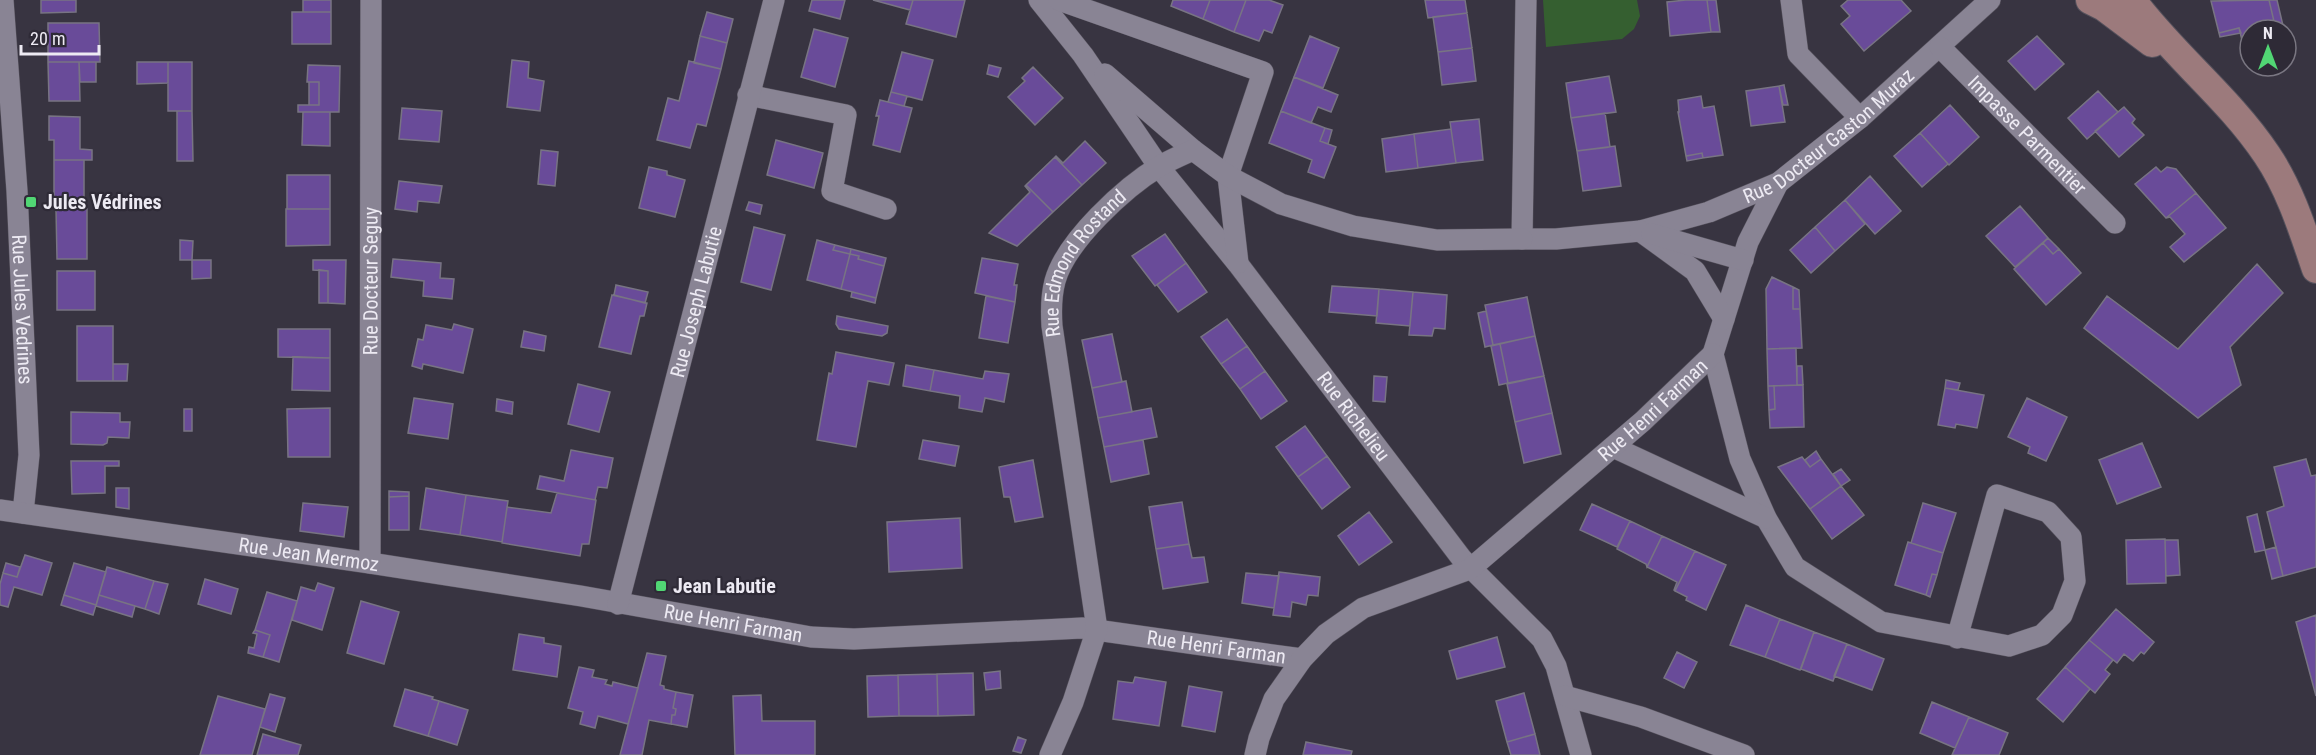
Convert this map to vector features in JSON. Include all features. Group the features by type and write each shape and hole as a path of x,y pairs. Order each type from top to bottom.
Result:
{"main road":[{"path":"2090,0 2128,24 2220,98"},
{"path":"2132,0 2243,123 2269,157 2289,196 2316,269"}],"street":[{"name":"Rue Jules Vedrines","path":"3,0 9,210 29,455 23,513"},
{"name":"Rue Docteur Seguy","path":"370,563 371,0"},
{"name":"Rue Joseph Labutie","path":"618,604 774,0"},
{"path":"1039,0 1083,55 1193,150 1228,176 1281,204 1353,226 1437,240 1522,239 1526,0"},
{"path":"1059,0 1263,72 1228,176 1238,264"},
{"path":"1791,0 1798,54 1860,118"},
{"name":"Rue Docteur Gaston Muraz","path":"1522,239 1556,239 1640,231 1709,212 1778,183 1860,118 1990,0"},
{"name":"Impasse Parmentier","path":"1940,47 2115,223"},
{"name":"Rue Richelieu","path":"1083,55 1159,167 1238,264 1470,569 1542,639 1556,666 1581,755"},
{"path":"748,95 846,115 832,192 886,208"},
{"name":"Rue Edmond Rostand","path":"1050,755 1073,702 1097,629 1052,326 1051,306 1056,279 1073,246 1102,212 1159,167 1193,150"},
{"path":"1778,183 1748,242 1713,354 1740,459 1766,518 1795,567 1881,622 1957,638 2009,646 2042,635 2062,615 2075,581 2071,537 2048,512 1997,495 1957,638"},
{"path":"1640,231 1695,271 1724,320"},
{"name":"Rue Docteur Gaston Muraz","path":"1640,231 1743,260"},
{"name":"Rue Henri Farman","path":"618,604 811,637 854,639 1097,629 1302,659 1326,634 1363,609 1470,569 1613,447 1713,354"},
{"path":"1613,447 1766,518"},
{"name":"Rue Jean Mermoz","path":"0,510 370,563 618,604"},
{"path":"1255,755 1274,699 1302,659"},
{"path":"1565,696 1641,717 1744,755"}],"green space":[{"path":"1543,0 1637,0 1640,16 1634,29 1622,39 1546,47"}],"building":[{"path":"41,0 76,0 76,12 41,13"},
{"path":"303,0 331,0 331,12 303,12"},
{"path":"812,0 845,0 840,19 809,11"},
{"path":"873,0 913,0 910,10"},
{"path":"913,0 965,0 956,37 906,24"},
{"path":"1173,0 1210,0 1203,19 1171,6"},
{"path":"1210,0 1246,0 1234,32 1203,19"},
{"path":"1246,0 1269,0 1283,5 1272,33 1264,30 1259,41 1234,32"},
{"path":"1425,0 1465,0 1467,13 1428,18"},
{"path":"1707,0 1711,32 1670,36 1667,2"},
{"path":"1707,0 1716,0 1720,32 1711,32"},
{"path":"1848,0 1901,0 1911,11 1864,51 1841,24 1850,16 1841,6"},
{"path":"2269,0 2273,18 2238,18 2238,28 2219,33 2211,1"},
{"path":"2269,0 2277,0 2281,18 2273,18"},
{"path":"292,12 331,12 331,44 292,44"},
{"path":"707,12 733,19 727,43 700,36"},
{"path":"1467,13 1472,48 1438,52 1433,17"},
{"path":"48,23 99,23 100,62 48,62"},
{"path":"2238,28 2238,34 2220,37 2219,33"},
{"path":"814,29 848,38 835,87 801,77"},
{"path":"700,36 727,43 721,69 694,63"},
{"path":"1310,36 1339,48 1323,88 1294,77"},
{"path":"2037,36 2064,64 2035,90 2008,61"},
{"path":"1472,48 1476,81 1442,85 1438,52"},
{"path":"902,52 933,60 922,100 891,92"},
{"path":"512,60 529,62 528,78 544,81 540,111 507,107"},
{"path":"689,61 721,69 706,126 697,124 690,148 657,140 668,98 679,101"},
{"path":"48,62 79,62 80,101 49,101"},
{"path":"79,62 96,62 96,82 80,82"},
{"path":"137,62 168,62 168,83 137,84"},
{"path":"168,62 192,62 192,111 168,111"},
{"path":"308,65 340,66 339,112 298,112 298,105 319,105 319,82 307,82"},
{"path":"989,65 1001,68 998,77 987,74"},
{"path":"1033,67 1063,98 1035,125 1008,97 1025,81 1022,78"},
{"path":"1609,76 1616,112 1571,118 1566,83"},
{"path":"1294,77 1338,95 1331,112 1318,107 1311,123 1281,111"},
{"path":"309,82 319,82 319,105 309,105"},
{"path":"1784,85 1788,105 1783,105 1779,86"},
{"path":"1779,86 1785,122 1751,126 1746,91"},
{"path":"2098,91 2118,112 2087,139 2068,118"},
{"path":"891,92 907,96 904,106 888,102"},
{"path":"1701,96 1703,108 1714,106 1723,155 1703,158 1702,153 1686,156 1678,100"},
{"path":"880,100 912,108 900,152 873,145"},
{"path":"1950,105 1979,137 1949,165 1920,133"},
{"path":"2124,107 2135,119 2132,123 2144,135 2119,157 2095,131"},
{"path":"402,108 442,111 439,142 399,139"},
{"path":"177,111 192,111 193,161 177,161"},
{"path":"1281,111 1325,128 1320,141 1336,147 1324,178 1308,172 1312,160 1269,143"},
{"path":"303,112 330,112 330,146 302,145"},
{"path":"1605,113 1610,147 1577,151 1571,118"},
{"path":"49,116 80,117 80,149 92,150 92,160 54,160 54,140 49,140"},
{"path":"1479,119 1483,160 1456,163 1450,122"},
{"path":"1325,128 1332,130 1328,144 1320,141"},
{"path":"1451,129 1456,163 1418,168 1414,134"},
{"path":"1920,133 1948,164 1922,187 1894,156"},
{"path":"1414,134 1418,168 1386,172 1382,139"},
{"path":"776,140 823,153 814,188 767,175"},
{"path":"1085,141 1106,163 1082,185 1055,157 1063,163"},
{"path":"1615,146 1621,186 1583,191 1577,151"},
{"path":"541,150 558,152 555,186 538,184"},
{"path":"1702,153 1703,158 1687,161 1686,156"},
{"path":"1055,157 1082,185 1053,212 1026,185"},
{"path":"54,160 84,160 84,209 54,209"},
{"path":"649,167 667,171 667,175 685,180 675,217 639,208"},
{"path":"2156,167 2161,172 2167,167 2176,169 2196,193 2166,218 2135,184"},
{"path":"287,175 330,175 330,209 287,209"},
{"path":"1870,176 1901,211 1875,234 1845,200"},
{"path":"399,181 442,186 439,203 418,201 417,212 395,209"},
{"path":"1026,185 1053,212 1017,246 989,233 1030,192"},
{"path":"2196,193 2226,228 2184,262 2170,247 2185,234 2170,217 2166,218"},
{"path":"1845,200 1865,224 1835,251 1815,227"},
{"path":"749,202 762,205 760,214 746,210"},
{"path":"2020,206 2048,238 2015,267 1986,236"},
{"path":"56,209 87,209 87,259 57,259"},
{"path":"286,209 330,209 330,245 286,246"},
{"path":"754,227 785,235 771,290 741,282"},
{"path":"1815,227 1835,251 1811,273 1790,250"},
{"path":"1165,234 1186,263 1155,286 1132,256"},
{"path":"2048,238 2059,249 2053,254 2043,243"},
{"path":"180,240 193,241 192,260 180,260"},
{"path":"817,240 835,245 833,250 850,254 841,289 807,280"},
{"path":"2043,243 2053,254 2059,249 2081,273 2046,305 2014,269"},
{"path":"835,245 851,249 850,254 833,250"},
{"path":"851,249 886,258 884,266 858,259 859,256 850,254"},
{"path":"850,254 859,256 858,259 884,266 876,298 841,289"},
{"path":"982,258 1018,264 1014,285 1017,285 1015,302 975,293"},
{"path":"393,259 441,263 440,278 454,279 452,299 423,296 424,281 391,277"},
{"path":"192,260 211,260 211,278 192,279"},
{"path":"313,260 346,260 345,304 328,303 328,271 313,270"},
{"path":"1186,263 1207,292 1178,312 1157,285"},
{"path":"2257,264 2283,293 2230,347 2241,385 2198,418 2084,328 2107,296 2178,349"},
{"path":"319,270 328,271 328,303 319,303"},
{"path":"57,271 95,271 95,310 57,310"},
{"path":"1772,277 1793,287 1793,309 1800,309 1802,348 1767,349 1766,289"},
{"path":"616,285 648,292 645,303 614,295"},
{"path":"1332,286 1379,289 1377,316 1329,312"},
{"path":"1793,287 1799,290 1800,309 1793,309"},
{"path":"1379,289 1413,292 1410,326 1376,323"},
{"path":"852,292 876,298 875,303 851,297"},
{"path":"1413,292 1447,295 1445,329 1434,328 1432,336 1409,335"},
{"path":"612,295 647,303 644,316 640,316 631,354 599,347"},
{"path":"986,296 1015,302 1008,343 979,338"},
{"path":"1527,297 1535,336 1493,345 1485,305"},
{"path":"1486,311 1493,345 1485,347 1478,313"},
{"path":"837,316 888,326 887,333 882,336 839,329 836,324"},
{"path":"1227,319 1247,346 1221,364 1201,337"},
{"path":"454,324 473,329 463,373 423,364 422,369 412,366 418,339 423,340 426,325 452,330"},
{"path":"77,326 113,326 113,381 77,381"},
{"path":"278,329 330,329 330,358 278,357"},
{"path":"524,331 546,336 544,351 521,347"},
{"path":"1112,334 1122,382 1092,388 1082,340"},
{"path":"1535,336 1544,376 1508,383 1500,344"},
{"path":"1500,344 1508,383 1499,385 1491,346"},
{"path":"1247,346 1265,371 1240,389 1221,364"},
{"path":"1796,348 1797,385 1768,386 1767,349"},
{"path":"836,352 894,363 889,385 868,381 856,447 817,440 829,373 832,374"},
{"path":"293,357 330,358 330,391 292,390"},
{"path":"113,364 128,364 127,381 113,381"},
{"path":"906,365 934,370 930,391 903,386"},
{"path":"1797,366 1802,366 1803,385 1797,385"},
{"path":"934,370 983,379 985,371 1009,374 1004,402 985,398 982,412 959,408 960,396 930,391"},
{"path":"1265,371 1287,401 1261,419 1240,389"},
{"path":"1374,376 1387,377 1385,402 1373,401"},
{"path":"1544,376 1552,413 1515,422 1507,384"},
{"path":"1946,380 1960,383 1958,390 1945,388"},
{"path":"1126,381 1132,412 1098,418 1092,388"},
{"path":"578,384 610,392 599,432 568,424"},
{"path":"1803,385 1804,427 1770,428 1769,410 1775,409 1774,386"},
{"path":"1768,386 1774,386 1775,409 1769,410"},
{"path":"1945,388 1984,395 1977,428 1956,424 1955,428 1938,425"},
{"path":"414,398 453,404 448,439 408,433"},
{"path":"2027,398 2067,417 2046,461 2028,453 2030,447 2008,437"},
{"path":"497,399 513,402 512,414 496,411"},
{"path":"330,408 330,457 288,457 287,409"},
{"path":"1151,408 1157,437 1104,447 1098,418"},
{"path":"184,409 192,409 192,431 184,431"},
{"path":"71,412 120,413 120,422 130,422 129,438 108,437 107,443 103,445 71,444"},
{"path":"1552,413 1561,454 1524,463 1515,422"},
{"path":"1305,426 1327,456 1298,477 1276,447"},
{"path":"923,440 959,446 955,466 919,459"},
{"path":"1143,440 1149,474 1111,482 1104,447"},
{"path":"2142,443 2161,487 2117,504 2099,460"},
{"path":"571,450 613,458 607,488 598,487 595,500 537,489 540,476 564,481"},
{"path":"1816,451 1821,459 1810,467 1805,460"},
{"path":"1327,456 1350,487 1322,509 1298,477"},
{"path":"1802,457 1810,467 1821,459 1841,486 1810,509 1778,467"},
{"path":"2306,459 2311,476 2316,475 2316,567 2283,576 2267,512 2284,506 2274,467"},
{"path":"1033,460 1043,517 1015,522 1010,497 1004,497 999,467"},
{"path":"71,461 119,461 119,466 105,466 105,493 72,494"},
{"path":"1841,469 1850,480 1841,486 1833,474"},
{"path":"1841,486 1864,515 1832,539 1810,509"},
{"path":"116,488 129,488 129,509 116,507"},
{"path":"426,488 466,495 460,535 420,529"},
{"path":"389,491 409,492 409,496 389,497"},
{"path":"557,493 596,500 589,544 582,544 580,556 502,543 507,507 551,513"},
{"path":"466,495 508,501 502,542 460,535"},
{"path":"409,496 409,530 389,530 389,497"},
{"path":"1182,502 1189,544 1156,549 1149,507"},
{"path":"303,503 348,507 344,537 300,531"},
{"path":"1923,503 1956,513 1943,553 1911,543"},
{"path":"1592,504 1630,521 1617,547 1580,530"},
{"path":"1369,512 1392,542 1359,565 1338,536"},
{"path":"2257,514 2265,550 2255,552 2247,517"},
{"path":"960,518 962,568 889,572 887,522"},
{"path":"1630,521 1662,536 1647,567 1646,564 1617,549"},
{"path":"1662,536 1695,551 1675,591 1677,582 1647,567"},
{"path":"2165,539 2166,583 2127,584 2126,540"},
{"path":"2165,540 2178,540 2180,575 2166,576"},
{"path":"1908,542 1943,553 1937,575 1932,574 1926,595 1895,585"},
{"path":"1189,544 1192,558 1204,557 1208,582 1163,589 1156,549"},
{"path":"2276,547 2283,576 2272,579 2265,550"},
{"path":"1695,551 1726,565 1706,610 1686,600 1687,597 1675,591"},
{"path":"25,555 52,563 42,595 14,587 8,607 0,605 0,584 3,573 17,577"},
{"path":"6,563 20,567 17,577 3,573"},
{"path":"74,563 106,572 96,605 64,595"},
{"path":"107,567 154,581 145,609 99,595"},
{"path":"1279,572 1320,577 1318,596 1308,595 1306,605 1292,602 1290,617 1273,615"},
{"path":"1246,573 1279,576 1274,608 1242,603"},
{"path":"1932,574 1937,575 1930,597 1926,595"},
{"path":"205,579 238,589 231,614 198,604"},
{"path":"154,581 168,584 159,614 145,609"},
{"path":"318,583 334,588 322,630 292,620 301,587 315,591"},
{"path":"267,592 297,601 279,662 263,657 270,635 255,630"},
{"path":"64,595 96,605 93,615 61,605"},
{"path":"99,595 135,606 132,617 96,606"},
{"path":"361,601 399,612 384,664 347,653"},
{"path":"1746,605 1780,619 1765,657 1730,645"},
{"path":"2116,609 2154,642 2144,654 2141,652 2133,661 2124,654 2117,663 2089,640"},
{"path":"2316,615 2316,696 2296,622"},
{"path":"1780,619 1814,632 1800,670 1765,657"},
{"path":"255,630 270,635 263,657 248,653 249,647 254,648 257,634 253,633"},
{"path":"1814,632 1847,644 1833,681 1801,669"},
{"path":"519,634 544,638 544,643 561,646 557,677 513,670"},
{"path":"1497,637 1505,667 1457,679 1449,651"},
{"path":"2089,640 2113,660 2105,670 2110,674 2095,693 2065,667"},
{"path":"1847,644 1884,659 1872,690 1834,676"},
{"path":"1677,652 1697,662 1684,688 1664,678"},
{"path":"647,653 666,656 660,685 664,686 664,689 676,692 673,708 676,709 675,715 672,715 671,724 649,720 642,755 620,755"},
{"path":"579,667 594,670 592,677 607,680 605,684 612,686 613,682 638,688 628,724 598,716 595,728 580,724 583,712 568,708"},
{"path":"2065,667 2090,689 2063,722 2037,699"},
{"path":"1000,671 1001,688 986,690 984,673"},
{"path":"973,673 974,715 938,716 937,674"},
{"path":"937,674 938,716 899,716 898,675"},
{"path":"898,675 899,716 868,717 867,676"},
{"path":"1135,677 1166,682 1159,726 1113,719 1118,681 1133,683"},
{"path":"1189,686 1222,692 1215,732 1182,726"},
{"path":"405,689 439,701 428,736 394,726"},
{"path":"676,692 693,695 687,727 671,724 672,715 675,715 676,709 673,708"},
{"path":"1524,693 1535,734 1507,742 1496,701"},
{"path":"270,694 285,698 275,732 260,727"},
{"path":"761,695 762,721 815,721 815,755 735,755 733,696"},
{"path":"218,696 265,709 252,755 200,755"},
{"path":"439,701 468,710 457,745 428,736"},
{"path":"1932,702 1969,717 1955,748 1920,733"},
{"path":"1969,717 2008,733 1999,755 1952,755"},
{"path":"263,734 301,745 298,755 257,755"},
{"path":"1535,734 1540,755 1511,755 1507,742"},
{"path":"1018,737 1026,740 1021,753 1013,751"},
{"path":"1306,742 1352,751 1351,755 1303,755"}],"place":[{"name":"Jules Védrines","path":"31,202"},
{"name":"Jean Labutie","path":"661,586"}]}
